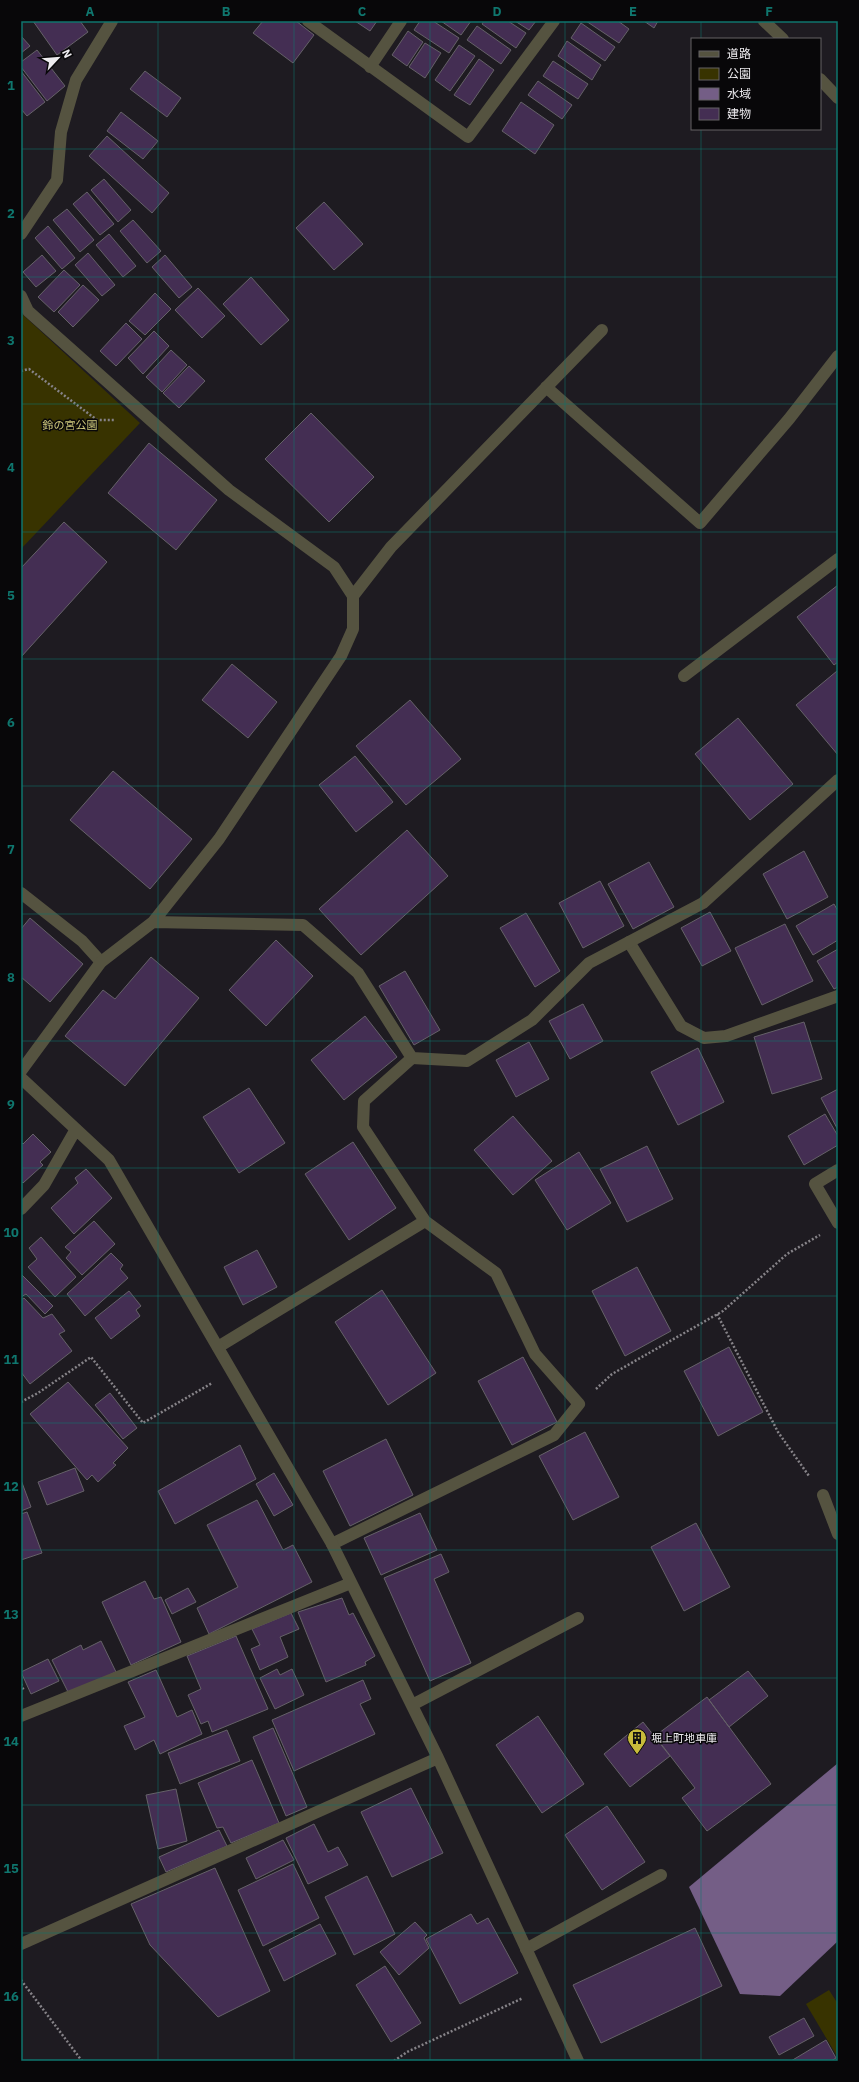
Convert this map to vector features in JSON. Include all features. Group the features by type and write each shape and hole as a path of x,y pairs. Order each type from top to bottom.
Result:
{"street":[{"path":"21,234 57,180 61,132 76,80 112,21"},
{"path":"308,21 468,137 554,21"},
{"path":"370,67 401,21"},
{"path":"764,21 782,38"},
{"path":"821,80 838,98"},
{"path":"21,296 28,311 229,490 334,567 353,596 353,629 341,656 219,838 153,922 101,962 21,1071"},
{"path":"353,596 391,548 602,330"},
{"path":"546,387 700,523 789,419 838,356"},
{"path":"684,676 838,559"},
{"path":"332,1544 554,1435 579,1404 535,1354 496,1273 425,1221 363,1127 364,1101 412,1058 467,1061 532,1020 589,964 703,903 838,780"},
{"path":"21,892 82,942 101,962"},
{"path":"153,922 304,925 358,973 412,1058"},
{"path":"630,942 681,1026 704,1038 726,1036 838,996"},
{"path":"21,1078 109,1160 332,1544 438,1758 578,2061"},
{"path":"21,1209 44,1184 76,1129"},
{"path":"838,1170 815,1184 838,1223"},
{"path":"218,1347 425,1221"},
{"path":"823,1496 838,1534"},
{"path":"21,1716 351,1582"},
{"path":"412,1705 578,1618"},
{"path":"21,1944 438,1758"},
{"path":"526,1949 661,1875"}],"path":[{"path":"21,371 29,369 97,420 122,420 135,407"},
{"path":"579,1404 612,1374 717,1314 787,1254 825,1232"},
{"path":"717,1314 778,1432 823,1496"},
{"path":"21,1402 38,1393 91,1357 143,1423 232,1371"},
{"path":"21,1980 82,2061"},
{"path":"394,2061 407,2052 544,1989"}],"green space":[{"name":"鈴の宮公園","path":"21,313 140,423 21,549"},
{"path":"829,1990 838,2004 838,2058 806,2004"}],"water":[{"path":"838,1763 838,1941 780,1996 740,1994 689,1887"}],"building":[{"path":"33,21 80,21 88,32 57,55"},
{"path":"263,21 296,21 314,35 293,63 253,33"},
{"path":"355,21 377,21 370,31"},
{"path":"420,21 433,21 459,38 449,53 414,30"},
{"path":"441,21 471,21 461,35"},
{"path":"484,21 508,21 526,33 516,48 482,24"},
{"path":"515,21 536,21 529,30"},
{"path":"586,21 618,21 629,29 619,43"},
{"path":"644,21 658,21 654,28"},
{"path":"581,23 615,47 605,61 571,38"},
{"path":"477,26 511,50 501,64 467,40"},
{"path":"408,31 423,42 407,66 392,55"},
{"path":"21,36 30,46 21,53"},
{"path":"567,41 601,65 592,80 558,56"},
{"path":"425,43 441,53 425,78 409,67"},
{"path":"459,45 475,56 450,91 435,80"},
{"path":"37,50 65,86 47,101 21,67 21,62"},
{"path":"479,59 494,70 470,105 454,95"},
{"path":"553,61 588,84 578,99 543,76"},
{"path":"21,71 45,102 27,116 21,109"},
{"path":"145,71 181,98 167,117 130,89"},
{"path":"538,81 572,105 562,119 528,95"},
{"path":"521,102 554,125 535,154 502,131"},
{"path":"121,112 158,141 143,159 107,131"},
{"path":"107,136 169,193 152,213 89,156"},
{"path":"104,179 131,210 118,222 91,190"},
{"path":"87,192 114,224 100,235 73,204"},
{"path":"324,202 363,244 334,270 296,228"},
{"path":"67,209 94,240 80,252 53,220"},
{"path":"133,220 161,251 147,263 120,231"},
{"path":"48,226 75,258 62,269 35,238"},
{"path":"109,234 136,266 123,277 96,245"},
{"path":"88,253 115,285 102,296 75,265"},
{"path":"42,255 56,271 36,287 23,272"},
{"path":"165,255 192,287 179,298 152,267"},
{"path":"64,270 80,285 54,312 38,297"},
{"path":"251,277 289,320 261,345 223,304"},
{"path":"83,285 99,300 73,327 58,312"},
{"path":"198,288 225,316 202,338 175,310"},
{"path":"155,293 171,309 145,335 129,321"},
{"path":"126,323 142,339 116,366 100,351"},
{"path":"154,331 169,346 143,374 128,358"},
{"path":"171,350 187,365 162,392 146,377"},
{"path":"189,366 205,381 179,408 163,393"},
{"path":"311,413 374,477 329,522 265,459"},
{"path":"149,443 217,500 176,550 108,493"},
{"path":"64,522 107,562 21,657 21,568"},
{"path":"838,585 838,662 834,665 797,617"},
{"path":"232,664 277,702 248,738 202,700"},
{"path":"837,671 838,672 838,755 796,705"},
{"path":"410,700 461,759 406,805 356,746"},
{"path":"738,718 793,784 750,820 695,754"},
{"path":"355,756 393,802 356,832 319,785"},
{"path":"113,771 192,839 150,889 70,820"},
{"path":"407,830 448,876 361,955 319,909"},
{"path":"804,851 828,897 787,919 763,874"},
{"path":"649,862 674,907 633,929 608,884"},
{"path":"600,881 624,926 583,948 559,903"},
{"path":"834,904 838,911 838,940 813,955 796,926"},
{"path":"710,912 731,951 702,966 681,928"},
{"path":"526,913 560,971 535,987 500,928"},
{"path":"30,918 83,964 50,1002 21,977 21,929"},
{"path":"785,924 813,981 762,1005 735,948"},
{"path":"276,940 313,976 266,1026 229,990"},
{"path":"838,949 838,987 834,989 817,961"},
{"path":"151,957 199,998 125,1086 65,1036 103,990 115,999"},
{"path":"405,971 440,1030 414,1045 379,986"},
{"path":"583,1004 603,1041 570,1059 549,1021"},
{"path":"365,1016 397,1057 344,1100 311,1060"},
{"path":"804,1022 822,1079 772,1094 754,1037"},
{"path":"529,1042 549,1079 516,1097 496,1060"},
{"path":"698,1048 724,1102 678,1125 651,1072"},
{"path":"249,1088 285,1143 239,1173 203,1117"},
{"path":"838,1089 838,1130 821,1098"},
{"path":"825,1114 838,1136 838,1145 804,1165 788,1136"},
{"path":"513,1116 552,1161 513,1195 474,1150"},
{"path":"33,1134 51,1152 40,1162 43,1165 23,1183 21,1181 21,1142 23,1144"},
{"path":"353,1142 396,1208 349,1240 305,1174"},
{"path":"647,1146 673,1199 627,1222 600,1169"},
{"path":"579,1152 611,1203 567,1230 535,1180"},
{"path":"86,1169 112,1198 74,1234 51,1208 78,1183 75,1178"},
{"path":"94,1221 115,1244 82,1275 66,1258 71,1252 65,1247"},
{"path":"41,1237 76,1277 55,1297 28,1267 37,1259 29,1248"},
{"path":"257,1250 277,1287 243,1305 224,1267"},
{"path":"111,1253 123,1265 120,1269 128,1278 85,1316 67,1294"},
{"path":"637,1267 671,1331 625,1356 592,1291"},
{"path":"21,1274 53,1306 45,1314 26,1294 21,1297"},
{"path":"382,1290 436,1373 388,1405 335,1322"},
{"path":"129,1291 141,1306 136,1310 140,1316 111,1339 95,1318"},
{"path":"24,1298 43,1318 52,1314 65,1331 59,1334 72,1351 30,1384 21,1372 21,1300"},
{"path":"729,1347 763,1412 718,1436 684,1371"},
{"path":"523,1357 557,1422 512,1445 478,1381"},
{"path":"68,1382 128,1448 113,1463 116,1465 98,1482 92,1475 87,1480 30,1414"},
{"path":"110,1393 137,1428 123,1439 95,1405"},
{"path":"585,1432 619,1497 573,1520 539,1456"},
{"path":"386,1439 413,1495 350,1526 323,1471"},
{"path":"240,1445 256,1479 175,1524 158,1491"},
{"path":"75,1468 84,1491 47,1505 38,1482"},
{"path":"274,1473 293,1505 274,1516 256,1484"},
{"path":"21,1480 31,1507 21,1511"},
{"path":"257,1500 283,1550 293,1545 312,1582 209,1634 197,1608 238,1587 207,1525"},
{"path":"27,1512 42,1553 21,1560 21,1514"},
{"path":"420,1513 437,1550 381,1575 364,1538"},
{"path":"696,1523 730,1587 684,1611 651,1547"},
{"path":"441,1554 449,1572 434,1579 471,1663 430,1681 384,1578"},
{"path":"145,1581 154,1599 161,1597 181,1642 131,1665 102,1602"},
{"path":"188,1588 196,1602 172,1614 165,1600"},
{"path":"342,1598 349,1615 353,1613 375,1656 365,1662 366,1665 326,1682 298,1612"},
{"path":"291,1613 299,1629 280,1637 288,1657 260,1670 251,1649 260,1645 252,1629"},
{"path":"236,1636 268,1709 212,1732 208,1721 201,1724 188,1695 201,1689 187,1656"},
{"path":"101,1641 116,1672 69,1694 52,1660 81,1645 83,1650"},
{"path":"48,1659 59,1681 31,1694 21,1672"},
{"path":"277,1669 280,1675 292,1669 304,1695 275,1709 260,1678"},
{"path":"156,1670 177,1717 192,1710 202,1734 160,1754 154,1740 135,1750 124,1726 145,1717 128,1682"},
{"path":"748,1671 768,1696 729,1727 709,1700"},
{"path":"363,1680 371,1699 360,1704 375,1734 294,1771 272,1720"},
{"path":"707,1697 771,1784 707,1831 682,1798 695,1788 655,1736"},
{"path":"538,1716 584,1784 542,1813 496,1745"},
{"name":"堀上町地車庫","path":"643,1722 670,1756 630,1787 604,1754"},
{"path":"273,1728 307,1807 286,1816 253,1737"},
{"path":"227,1730 240,1761 180,1784 168,1753"},
{"path":"252,1760 279,1823 231,1843 223,1827 217,1828 198,1783"},
{"path":"411,1788 443,1853 392,1877 361,1812"},
{"path":"176,1789 187,1841 158,1849 146,1795"},
{"path":"607,1806 645,1862 602,1890 565,1835"},
{"path":"314,1824 328,1852 338,1847 348,1865 308,1884 286,1838"},
{"path":"219,1830 227,1846 166,1872 159,1857"},
{"path":"283,1840 294,1860 256,1879 246,1858"},
{"path":"293,1864 319,1918 263,1946 238,1890"},
{"path":"215,1868 270,1991 218,2017 150,1945 131,1904"},
{"path":"367,1876 395,1934 354,1955 325,1897"},
{"path":"471,1914 477,1924 488,1918 518,1973 460,2004 426,1939"},
{"path":"415,1922 427,1935 424,1938 429,1948 399,1975 380,1952"},
{"path":"320,1924 336,1954 284,1981 269,1950"},
{"path":"695,1928 722,1986 601,2043 573,1985"},
{"path":"385,1966 421,2023 391,2042 356,1985"},
{"path":"804,2018 814,2036 779,2055 769,2037"},
{"path":"826,2040 836,2058 831,2061 791,2061"}],"place":[{"name":"堀上町地車庫","path":"637,1755"}]}
